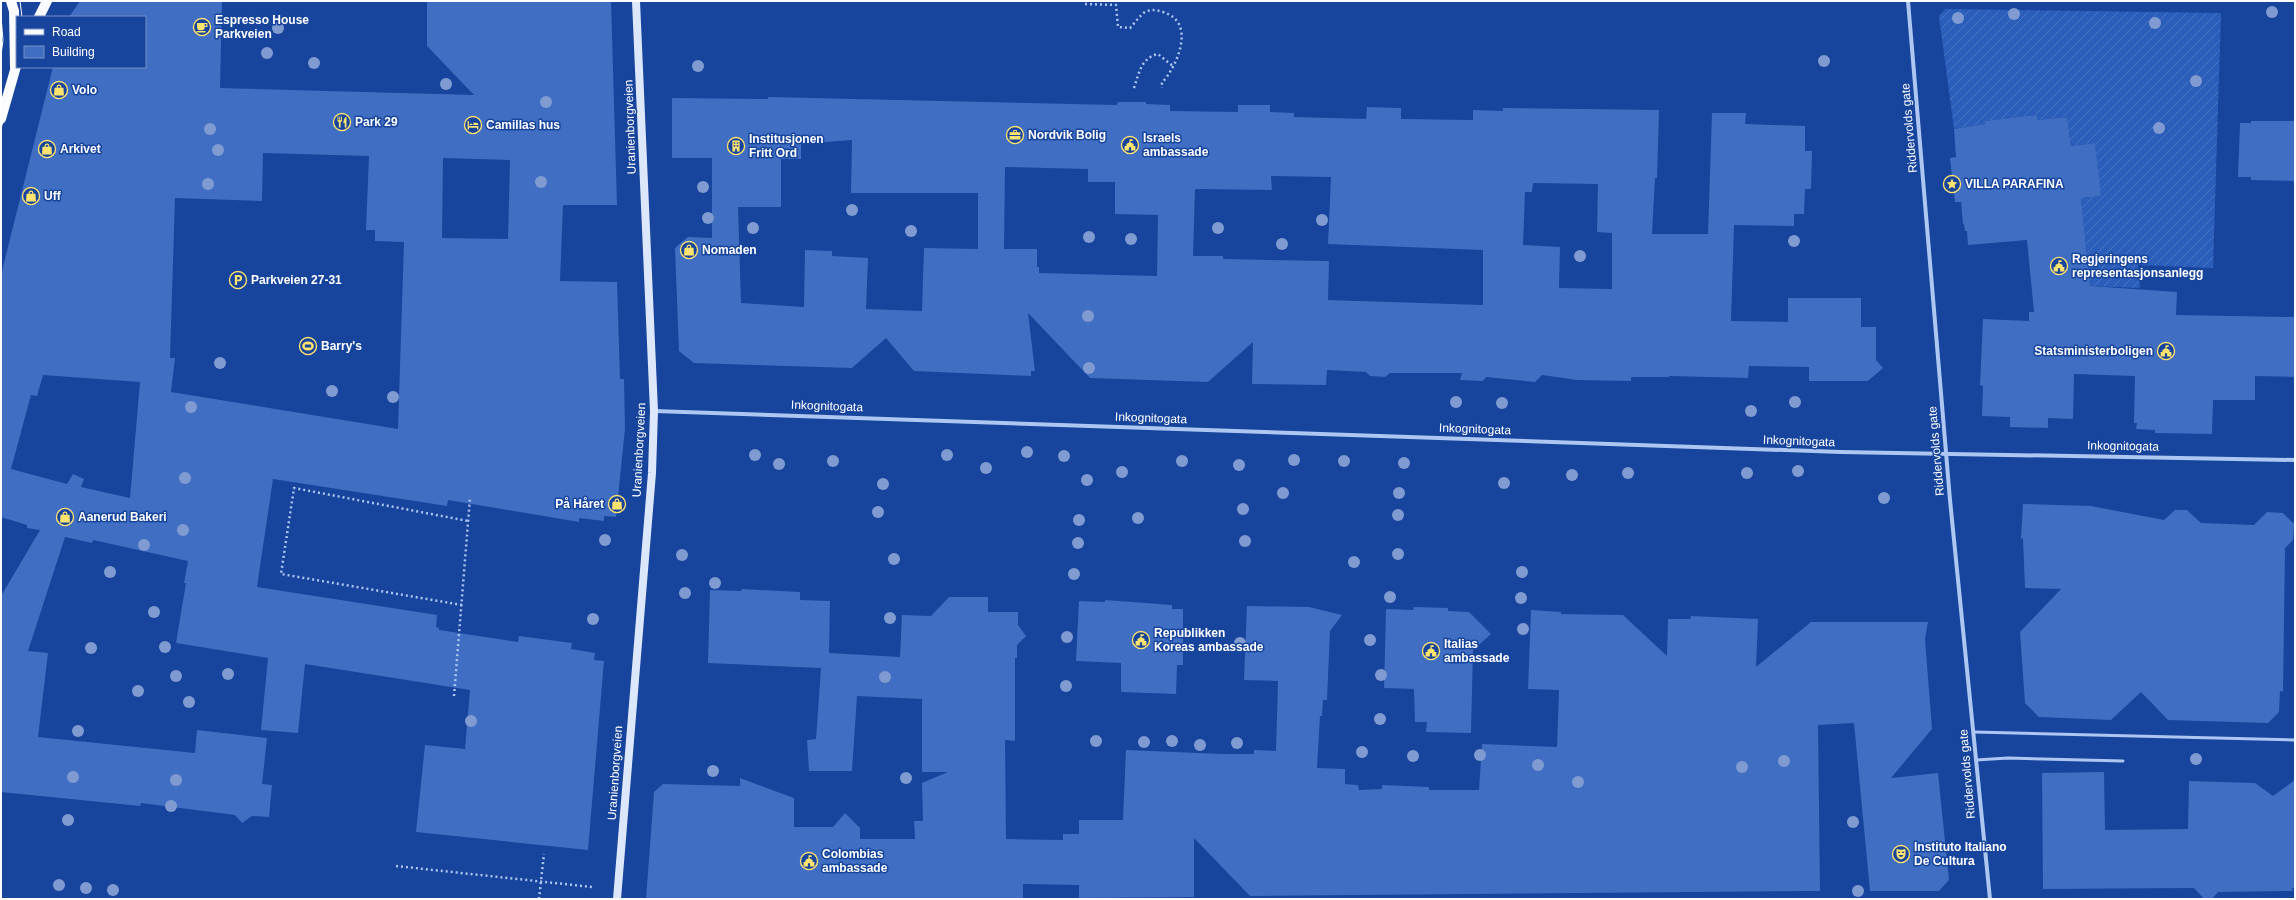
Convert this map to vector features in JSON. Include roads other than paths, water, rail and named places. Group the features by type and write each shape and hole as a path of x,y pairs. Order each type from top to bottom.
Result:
{"main road":[{"path":"1,119 16,65 14,11 11,1"},
{"path":"40,16 47,1"}],"street":[{"name":"Uranienborgveien","path":"617,899 652,472 654,411 636,1"},
{"name":"Riddervolds gate","path":"1908,1 1947,454 1990,899"},
{"name":"Inkognitogata","path":"654,411 1841,452 2295,460"}],"lane":[{"path":"1974,732 2295,740"},
{"path":"1976,760 2008,758 2124,761"}],"tram line":[{"path":"20,1 22,16"},
{"path":"1,17 3,40 1,55"},
{"path":"1,129 16,68"}],"place":[{"name":"Espresso House Parkveien","path":"202,27"},
{"name":"Volo","path":"59,90"},
{"name":"Park 29","path":"342,122"},
{"name":"Camillas hus","path":"473,125"},
{"name":"Nordvik Bolig","path":"1015,135"},
{"name":"Israels ambassade","path":"1130,145"},
{"name":"Institusjonen Fritt Ord","path":"736,146"},
{"name":"Arkivet","path":"47,149"},
{"name":"VILLA PARAFINA","path":"1952,184"},
{"name":"Uff","path":"31,196"},
{"name":"Nomaden","path":"689,250"},
{"name":"Regjeringens representasjonsanlegg","path":"2059,266"},
{"name":"Parkveien 27-31","path":"238,280"},
{"name":"Barry's","path":"308,346"},
{"name":"Statsministerboligen","path":"2166,351"},
{"name":"På Håret","path":"617,504"},
{"name":"Aanerud Bakeri","path":"65,517"},
{"name":"Republikken Koreas ambassade","path":"1141,640"},
{"name":"Italias ambassade","path":"1431,651"},
{"name":"Instituto Italiano De Cultura","path":"1901,854"},
{"name":"Colombias ambassade","path":"809,861"}]}
